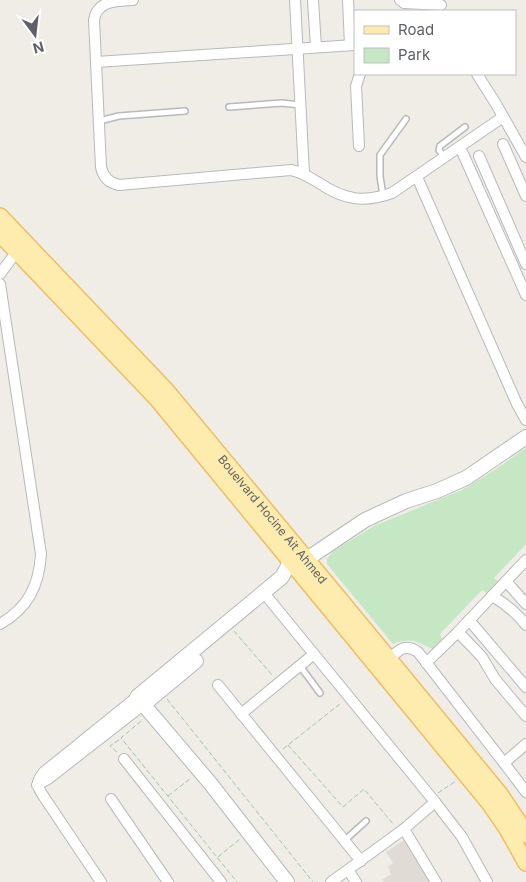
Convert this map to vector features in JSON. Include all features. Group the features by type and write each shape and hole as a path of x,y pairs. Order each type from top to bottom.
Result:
{"main road":[{"name":"Bouelvard Hocine Ait Ahmed","path":"0,216 166,390 500,794 526,835"},
{"path":"0,234 157,399 466,774 507,829 526,863"}],"street":[{"path":"133,0 108,2 98,9 94,20 102,171 108,180 115,184 295,171 346,197 365,199 383,196 392,193 417,177 503,117"},
{"path":"295,0 304,174"},
{"path":"313,0 316,48"},
{"path":"96,62 352,45 348,0"},
{"path":"400,0 404,3 441,5"},
{"path":"359,146 356,90 360,75"},
{"path":"478,75 503,117 522,141 526,157"},
{"path":"503,144 526,196"},
{"path":"460,147 526,295"},
{"path":"479,156 526,264"},
{"path":"417,177 517,404 526,420"},
{"path":"0,274 17,251"},
{"path":"0,284 41,554 40,568 30,595 12,617 0,624"},
{"path":"307,559 365,520 399,504 437,491 466,478 526,437"},
{"path":"101,882 38,785 144,705 233,630 282,577 288,566 289,559"},
{"path":"426,664 526,560"},
{"path":"144,705 266,596 289,582 304,577"},
{"path":"506,581 526,604"},
{"path":"266,596 433,799 462,837 487,882"},
{"path":"492,596 515,611 526,625"},
{"path":"469,620 526,688"},
{"path":"458,632 482,657 495,679 526,716"},
{"path":"389,660 398,650 406,648 414,650 526,792"},
{"path":"241,714 314,654"},
{"path":"218,686 361,861"},
{"path":"144,705 200,771 287,882"},
{"path":"504,763 526,744"},
{"path":"124,759 221,882"},
{"path":"111,799 168,882"},
{"path":"331,882 402,830 433,799"},
{"path":"402,830 436,882"},
{"path":"348,870 356,882"}],"lane":[{"path":"229,107 288,103 300,105"},
{"path":"99,121 119,116 185,111"},
{"path":"383,196 380,176 380,155 406,119"},
{"path":"444,158 439,150 441,145 465,127"},
{"path":"300,666 320,693"},
{"path":"344,841 366,821"}],"path":[{"path":"233,630 278,684"},
{"path":"160,691 313,882"},
{"path":"275,755 349,697"},
{"path":"124,759 110,746 121,738 144,705"},
{"path":"121,738 237,882"},
{"path":"288,745 343,806 364,789 402,830"},
{"path":"168,796 200,771"},
{"path":"433,799 466,774"},
{"path":"217,857 248,832"}],"shaded area":[{"path":"404,840 430,882 384,882 382,880 391,874 388,867 393,863 386,852"}],"green space":[{"path":"526,448 526,544 494,578 499,582 487,593 482,590 440,634 442,639 433,649 411,641 393,644 327,564 327,559 333,551 374,526 462,490"}]}
